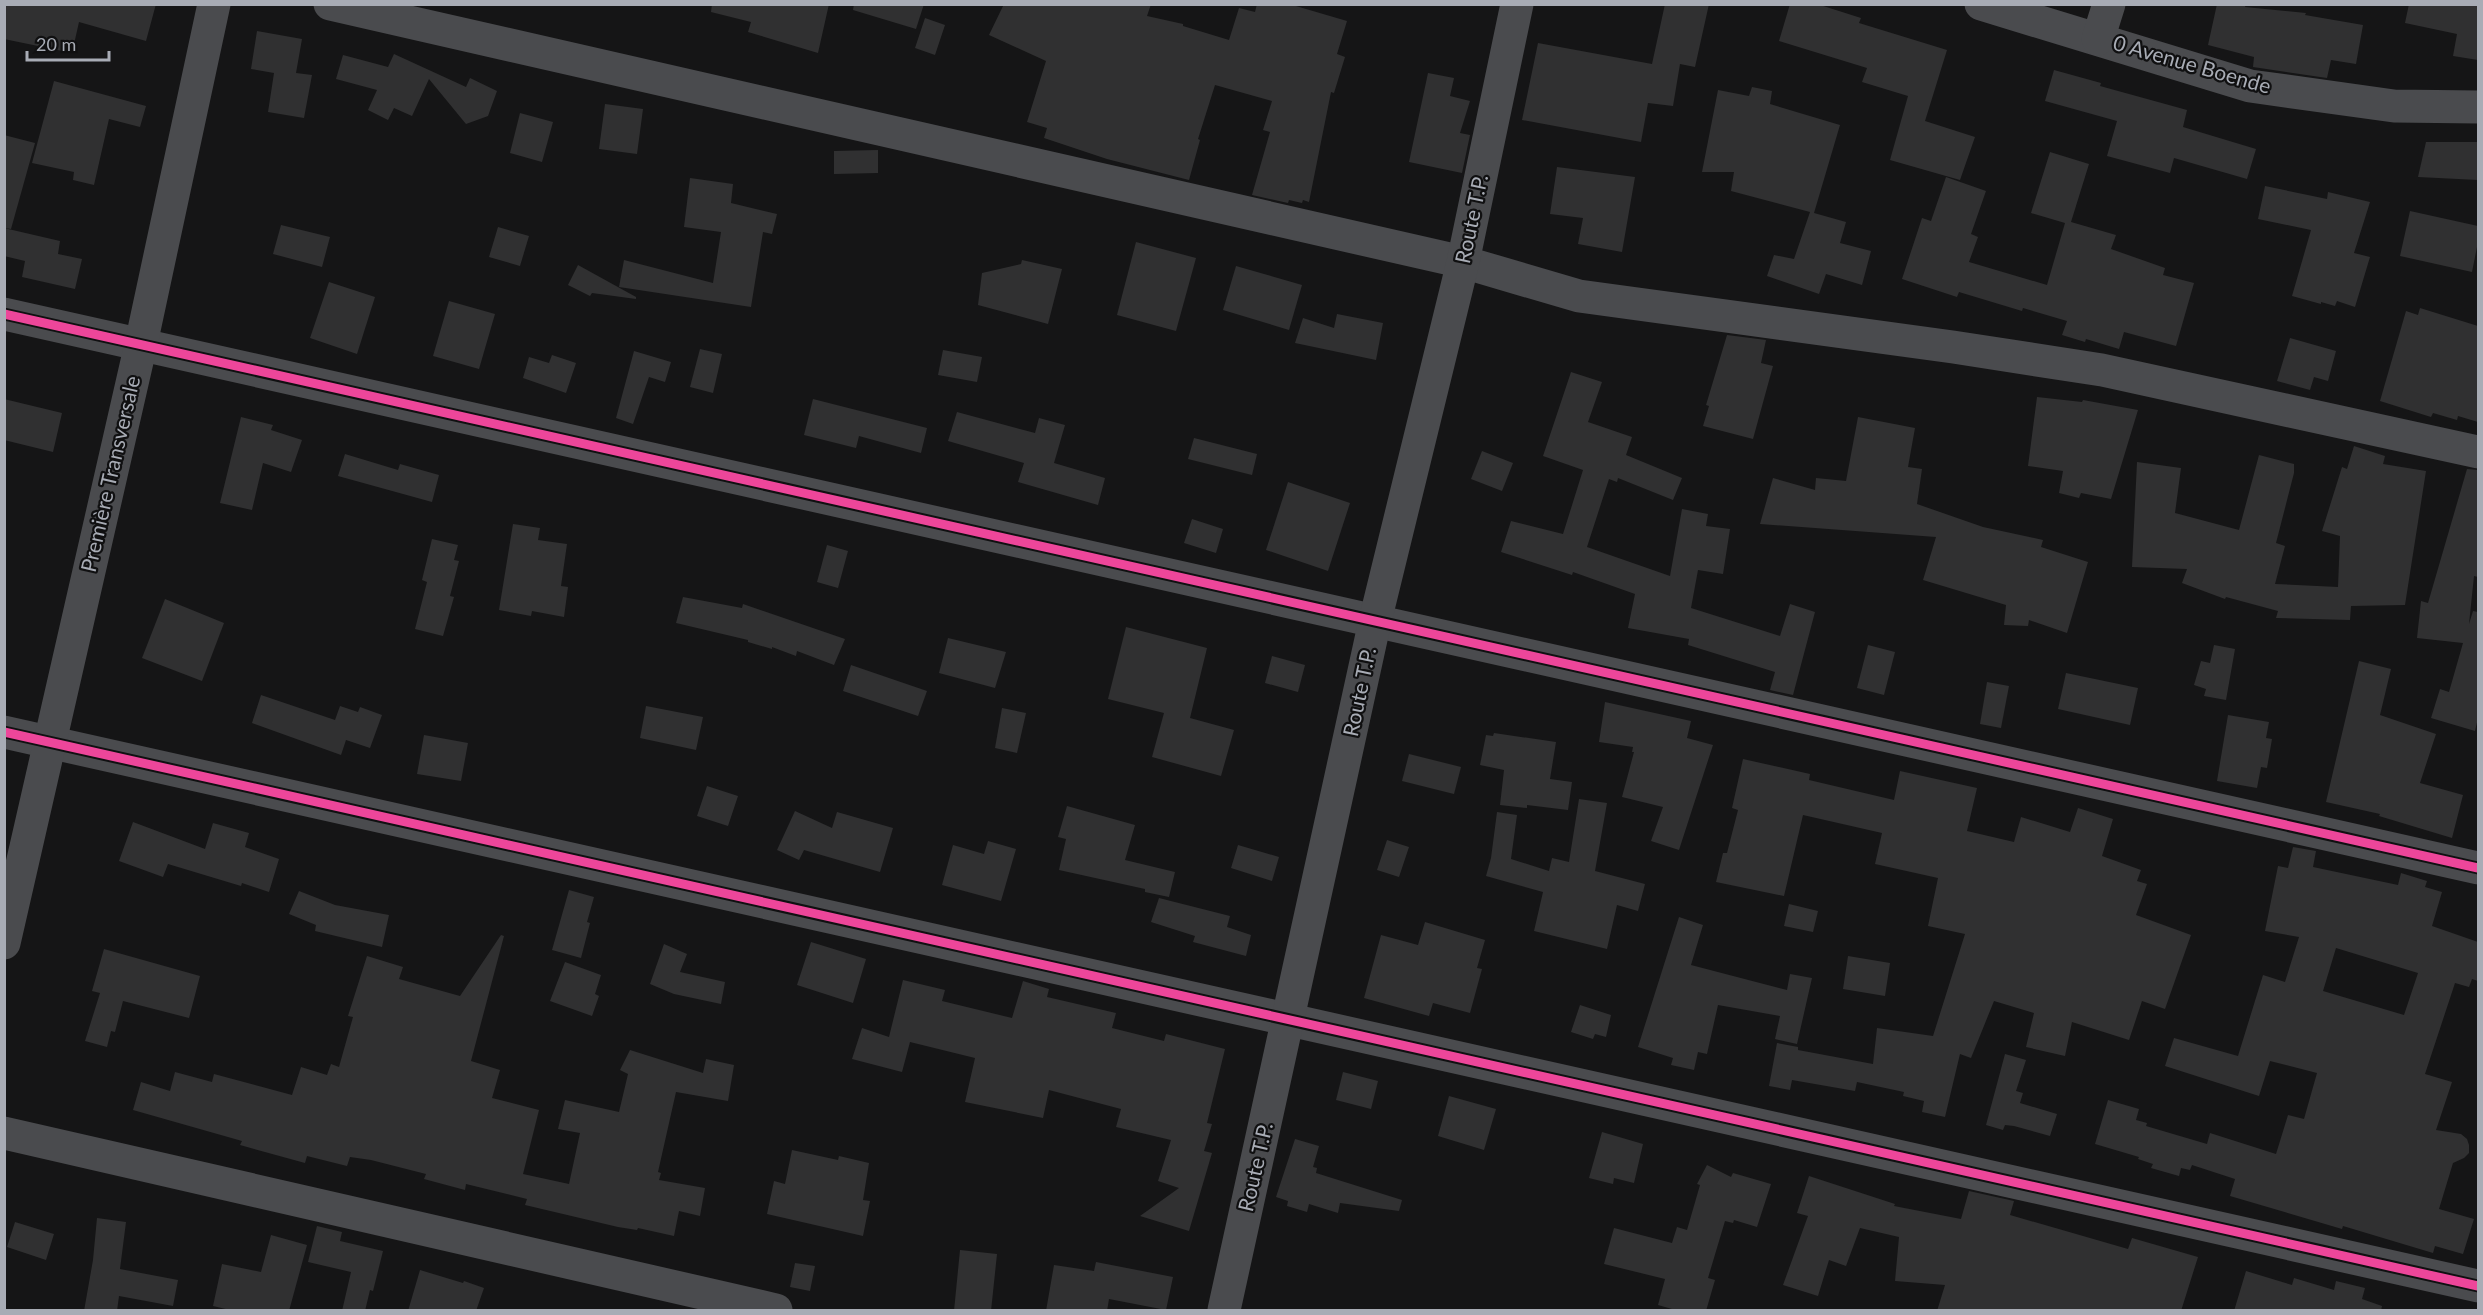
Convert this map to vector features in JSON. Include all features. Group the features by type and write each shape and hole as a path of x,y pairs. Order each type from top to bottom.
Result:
{"street":[{"name":"Première Transversale","path":"4,943 141,344 214,4"},
{"path":"330,4 1463,262 1579,296 1953,347 2102,370 2478,452"},
{"name":"Route T.P.","path":"1224,1311 1375,621 1463,262 1517,4"},
{"name":"0 Avenue Boende","path":"1981,4 2250,86 2394,106 2478,107"},
{"path":"2098,39 2109,4"},
{"path":"4,314 2478,868"},
{"path":"4,732 2478,1286"},
{"path":"4,1133 776,1311"}],"building":[{"path":"4,4 156,4 146,41 79,22 72,53 4,39"},
{"path":"712,4 829,4 818,53 748,32 751,22 711,12"},
{"path":"854,4 924,4 916,29 853,10"},
{"path":"1004,4 1151,4 1147,16 1183,24 1183,26 1229,40 1239,8 1255,12 1257,4 1289,4 1347,21 1337,54 1345,57 1334,93 1331,92 1309,202 1289,200 1288,203 1252,195 1270,132 1263,130 1272,101 1215,85 1198,139 1200,140 1189,180 1107,159 1044,138 1047,128 1027,122 1046,61 989,35"},
{"path":"1665,4 1709,4 1695,67 1680,64 1673,106 1648,103 1641,142 1522,120 1538,43 1652,64"},
{"path":"1790,4 1817,4 1861,18 1859,23 1947,50 1925,121 1975,137 1960,180 1890,160 1908,96 1862,82 1867,68 1779,41"},
{"path":"2217,4 2246,4 2245,7 2306,13 2305,15 2363,25 2356,64 2331,60 2327,78 2253,67 2254,57 2208,45"},
{"path":"2409,4 2478,4 2478,60 2453,56 2457,34 2405,23"},
{"path":"925,18 945,25 935,55 915,48"},
{"path":"257,31 302,39 296,73 312,75 304,118 268,112 274,73 251,69"},
{"path":"394,54 466,87 470,78 497,91 488,116 466,124 429,79 412,116 394,108 388,120 368,110 377,90 336,79 343,55 388,67"},
{"path":"2054,70 2101,83 2100,86 2187,110 2183,127 2256,149 2247,179 2174,158 2170,173 2107,156 2117,121 2045,101"},
{"path":"1428,73 1454,78 1450,96 1470,101 1460,133 1470,135 1462,173 1409,162"},
{"path":"54,81 146,106 140,127 109,119 94,185 73,180 74,172 32,163"},
{"path":"1752,87 1772,91 1770,104 1840,125 1814,213 1846,222 1840,243 1871,251 1862,285 1826,274 1819,294 1767,276 1774,255 1794,259 1810,212 1731,191 1734,172 1702,172 1718,90 1749,96"},
{"path":"605,104 643,109 637,154 599,149"},
{"path":"520,113 553,122 542,162 510,153"},
{"path":"4,135 35,143 11,229 4,228"},
{"path":"2426,142 2478,142 2478,180 2418,177"},
{"path":"878,150 878,173 834,174 834,151"},
{"path":"2050,152 2089,164 2071,222 2116,235 2111,249 2165,268 2163,275 2194,283 2176,346 2124,332 2119,349 2086,339 2085,342 2062,335 2067,321 2023,308 2022,311 1959,292 1957,297 1902,279 1922,218 1931,221 1946,177 1986,191 1971,234 1978,237 1969,262 2047,285 2065,223 2031,213"},
{"path":"1557,167 1635,177 1622,252 1578,244 1583,218 1550,214"},
{"path":"690,178 733,184 731,203 777,214 772,234 763,232 751,307 619,287 624,260 713,283 721,232 684,227"},
{"path":"2265,186 2327,199 2328,192 2370,202 2354,253 2370,257 2355,307 2337,301 2335,306 2321,302 2321,304 2292,296 2311,230 2258,219"},
{"path":"2410,211 2478,226 2478,242 2472,272 2400,256"},
{"path":"281,225 330,237 322,267 273,254"},
{"path":"498,227 529,236 520,266 489,257"},
{"path":"4,228 60,241 58,254 82,259 75,289 22,277 25,261 4,256"},
{"path":"1136,242 1196,258 1176,331 1117,315"},
{"path":"1022,260 1062,269 1048,324 978,305 982,273 1021,264"},
{"path":"578,265 636,299 592,293 590,296 568,285"},
{"path":"1236,266 1302,285 1289,330 1223,310"},
{"path":"329,282 375,297 357,354 310,338"},
{"path":"449,301 495,314 479,369 433,356"},
{"path":"2420,308 2478,326 2478,422 2458,416 2457,420 2433,413 2431,417 2380,401 2406,311 2418,315"},
{"path":"1337,314 1383,323 1376,360 1295,343 1303,318 1334,328"},
{"path":"1727,335 1766,340 1761,363 1773,366 1753,439 1703,426 1709,406 1706,405"},
{"path":"2290,338 2336,351 2328,381 2314,377 2310,390 2277,381"},
{"path":"700,349 722,354 713,393 690,387"},
{"path":"943,350 982,357 977,382 938,375"},
{"path":"634,351 671,362 665,382 649,377 633,424 616,418"},
{"path":"552,355 576,363 566,393 523,378 529,357 549,363"},
{"path":"1571,372 1602,382 1588,422 1632,437 1626,455 1682,478 1673,500 1618,478 1617,482 1609,479 1587,547 1670,576 1682,509 1708,514 1706,526 1730,529 1723,574 1698,570 1691,608 1780,636 1790,604 1815,612 1793,695 1770,690 1775,672 1688,645 1689,639 1628,628 1635,594 1573,572 1572,575 1501,552 1511,521 1563,534 1583,470 1543,456"},
{"path":"2037,397 2082,402 2083,400 2138,410 2111,499 2081,493 2079,498 2059,493 2063,471 2028,466"},
{"path":"4,399 62,413 53,452 4,440"},
{"path":"813,399 927,428 921,453 859,436 856,448 804,435"},
{"path":"957,412 1035,433 1039,418 1065,425 1054,463 1105,478 1098,505 1018,482 1024,463 948,441"},
{"path":"241,417 273,425 271,430 302,440 291,472 263,463 252,510 220,503"},
{"path":"1858,417 1915,428 1908,467 1922,469 1917,504 1983,527 2043,540 2041,547 2088,562 2067,633 2029,620 2028,626 2004,625 2006,605 1923,580 1936,537 1760,524 1773,478 1815,490 1816,478 1846,481"},
{"path":"1194,438 1257,454 1252,475 1188,459"},
{"path":"2354,446 2385,456 2383,464 2426,471 2405,605 2351,606 2350,620 2276,618 2278,611 2226,597 2225,599 2182,583 2187,569 2132,567 2137,462 2181,468 2175,513 2239,530 2259,455 2294,464 2294,473 2276,543 2285,546 2275,584 2338,587 2340,536 2322,531 2342,467 2347,469"},
{"path":"1482,451 1513,463 1502,491 1471,479"},
{"path":"345,454 398,470 400,464 439,475 432,502 338,476"},
{"path":"2467,469 2478,470 2478,577 2474,576 2469,624 2473,611 2478,612 2478,718 2475,731 2431,718 2440,689 2449,692 2463,643 2417,638 2421,601 2428,603"},
{"path":"1288,482 1350,503 1328,571 1266,550"},
{"path":"1192,519 1223,529 1216,553 1184,543"},
{"path":"513,524 540,528 538,540 567,544 561,586 568,587 564,617 532,611 531,616 499,610"},
{"path":"432,539 458,545 454,560 459,561 450,596 454,597 443,636 415,629 427,582 422,580"},
{"path":"827,545 848,551 838,588 817,582"},
{"path":"683,597 742,608 743,604 845,639 834,665 797,651 796,656 772,647 772,649 748,642 748,640 676,623"},
{"path":"165,599 224,623 202,681 142,658"},
{"path":"1126,627 1207,648 1190,718 1234,730 1221,776 1152,757 1164,713 1108,699"},
{"path":"948,638 1006,652 995,688 939,673"},
{"path":"1868,645 1895,652 1884,695 1857,688"},
{"path":"2214,645 2235,649 2226,700 2204,696 2206,689 2194,685 2201,661 2210,663"},
{"path":"1272,656 1305,665 1298,692 1265,683"},
{"path":"2359,661 2391,669 2380,715 2436,734 2420,783 2463,795 2452,838 2379,816 2380,814 2326,802"},
{"path":"851,665 927,691 918,716 843,691"},
{"path":"2066,673 2138,688 2130,725 2058,709"},
{"path":"1987,682 2009,686 2001,728 1980,724"},
{"path":"261,695 335,720 340,706 358,712 360,707 382,715 370,748 346,740 341,755 252,723"},
{"path":"1605,702 1691,721 1687,738 1713,745 1679,850 1651,841 1663,807 1622,797 1634,752 1632,752 1633,747 1599,742"},
{"path":"646,706 703,717 696,750 640,738"},
{"path":"1002,708 1026,713 1017,753 995,748"},
{"path":"2228,715 2269,722 2266,738 2272,739 2267,768 2261,767 2257,788 2217,781"},
{"path":"1494,733 1556,742 1550,779 1572,782 1568,810 1527,805 1527,808 1500,805 1504,770 1480,765 1486,735 1493,736"},
{"path":"424,735 468,743 461,781 417,774"},
{"path":"1409,754 1461,767 1454,794 1402,781"},
{"path":"1743,759 1810,774 1809,780 1894,800 1900,771 1977,788 1967,831 2014,842 2021,817 2070,832 2078,808 2113,819 2102,856 2141,870 2137,881 2147,884 2136,915 2191,935 2165,1009 2142,1001 2129,1040 2072,1022 2065,1056 2026,1047 2034,1013 1994,1001 1971,1058 1960,1054 1945,1117 1922,1112 1924,1101 1903,1096 1904,1092 1857,1082 1855,1091 1792,1080 1790,1090 1769,1086 1777,1043 1798,1047 1798,1050 1873,1064 1877,1028 1933,1036 1965,934 1928,926 1938,878 1875,864 1882,833 1803,815 1784,896 1716,882 1723,853 1727,853 1738,810 1732,808"},
{"path":"707,786 738,796 728,826 697,816"},
{"path":"1579,799 1607,803 1595,871 1645,884 1638,911 1617,905 1607,949 1534,931 1543,892 1486,876 1491,858 1497,812 1517,815 1511,859 1549,871 1552,858 1569,862"},
{"path":"1067,806 1135,825 1125,860 1175,872 1169,897 1145,892 1145,889 1059,870 1066,839 1058,837"},
{"path":"795,811 832,828 837,812 893,828 880,872 804,850 799,860 777,850"},
{"path":"133,822 205,849 213,823 249,833 245,847 279,859 269,892 168,864 163,877 119,861"},
{"path":"1387,840 1409,847 1399,877 1377,870"},
{"path":"988,841 1016,849 1001,901 942,885 953,845 984,854"},
{"path":"1238,845 1279,857 1272,881 1231,868"},
{"path":"2293,847 2316,851 2313,867 2398,885 2401,873 2427,881 2425,887 2442,892 2432,926 2478,942 2478,981 2472,979 2469,987 2455,983 2425,1074 2452,1082 2436,1130 2461,1134 2467,1139 2469,1145 2469,1153 2453,1163 2439,1209 2474,1219 2463,1254 2435,1246 2433,1253 2230,1196 2235,1179 2192,1165 2190,1170 2181,1168 2179,1176 2151,1168 2153,1164 2138,1159 2139,1157 2095,1144 2108,1100 2139,1109 2136,1120 2147,1123 2146,1126 2207,1144 2210,1133 2276,1154 2288,1115 2304,1119 2317,1073 2270,1061 2259,1096 2165,1066 2174,1038 2238,1056 2263,975 2285,982 2299,937 2265,931 2278,866 2288,868","holes":["2336,948 2418,973 2404,1015 2323,991"]},
{"path":"569,890 594,897 581,958 552,950"},
{"path":"299,891 335,905 389,915 382,947 315,931 316,925 289,914"},
{"path":"1159,898 1230,916 1227,927 1251,935 1246,956 1193,942 1195,936 1151,922"},
{"path":"1789,904 1818,911 1813,932 1784,926"},
{"path":"1679,917 1703,925 1691,965 1787,990 1790,974 1812,978 1797,1044 1775,1039 1780,1016 1718,1005 1707,1054 1698,1052 1694,1070 1671,1065 1673,1058 1638,1047"},
{"path":"1425,922 1485,940 1477,968 1482,969 1470,1013 1433,1003 1429,1016 1364,998 1381,935 1418,945"},
{"path":"501,935 504,936 471,1061 500,1070 492,1098 539,1110 523,1174 569,1184 580,1133 558,1129 565,1100 619,1112 628,1074 620,1070 630,1050 703,1073 706,1059 734,1065 728,1101 676,1092 658,1172 661,1173 659,1180 705,1188 700,1216 679,1211 674,1236 638,1228 637,1230 618,1227 525,1205 527,1199 466,1184 465,1190 424,1179 426,1174 371,1160 350,1157 347,1166 307,1156 305,1163 240,1145 242,1141 133,1110 141,1082 170,1091 175,1072 212,1082 214,1074 292,1095 301,1067 327,1075 331,1064 339,1067 353,1017 348,1016 367,956 403,967 399,979 460,996"},
{"path":"811,942 866,959 853,1003 797,985"},
{"path":"664,944 687,954 680,972 725,982 721,1004 674,994 650,984"},
{"path":"104,949 200,976 189,1018 123,1001 115,1032 111,1031 107,1047 85,1041 100,993 92,991"},
{"path":"1848,956 1890,963 1885,996 1843,989"},
{"path":"565,962 601,975 595,994 599,996 592,1016 550,1001"},
{"path":"903,980 945,990 942,1001 1012,1018 1023,981 1049,989 1047,997 1116,1013 1112,1028 1164,1041 1166,1034 1225,1049 1207,1123 1212,1124 1204,1151 1212,1153 1189,1231 1140,1216 1179,1188 1158,1181 1171,1140 1116,1127 1121,1109 1049,1090 1043,1118 965,1102 975,1058 910,1042 902,1072 852,1059 862,1028 889,1037"},
{"path":"1580,1005 1611,1015 1606,1037 1595,1034 1593,1039 1571,1032"},
{"path":"2005,1054 2026,1060 2016,1091 2023,1093 2020,1103 2057,1114 2050,1136 2014,1126 2005,1125 2003,1130 1986,1125"},
{"path":"1343,1072 1378,1081 1371,1109 1336,1100"},
{"path":"1449,1096 1496,1109 1484,1150 1438,1136"},
{"path":"1602,1132 1643,1144 1634,1183 1614,1178 1613,1184 1589,1178"},
{"path":"1295,1139 1319,1146 1313,1167 1317,1168 1316,1173 1402,1200 1399,1211 1340,1203 1338,1213 1309,1204 1307,1212 1287,1206 1288,1201 1276,1197"},
{"path":"792,1150 838,1160 839,1156 869,1163 863,1200 870,1201 863,1236 767,1214 774,1181 785,1184"},
{"path":"1707,1165 1731,1177 1733,1173 1771,1184 1757,1227 1734,1220 1733,1223 1725,1221 1708,1278 1715,1280 1706,1311 1679,1311 1658,1305 1665,1279 1604,1264 1614,1228 1672,1243 1677,1227 1687,1230 1700,1185 1697,1184"},
{"path":"1809,1176 1895,1204 1894,1206 1961,1219 1969,1191 2014,1201 2010,1215 2128,1249 2132,1238 2198,1257 2181,1311 1937,1311 1945,1285 1895,1281 1899,1237 1860,1228 1846,1266 1829,1260 1818,1296 1783,1285 1808,1216 1797,1213"},
{"path":"97,1218 126,1222 120,1269 178,1280 173,1306 119,1296 117,1311 84,1311 93,1260"},
{"path":"15,1222 54,1234 46,1260 7,1247"},
{"path":"317,1226 342,1232 340,1241 383,1251 373,1291 370,1290 365,1311 342,1311 351,1272 308,1262"},
{"path":"271,1235 307,1245 289,1311 234,1311 213,1306 222,1264 261,1272"},
{"path":"960,1250 997,1254 991,1311 954,1311"},
{"path":"1096,1262 1173,1277 1166,1310 1109,1299 1107,1311 1046,1311 1054,1265 1094,1271"},
{"path":"795,1263 815,1266 810,1291 790,1287"},
{"path":"420,1270 484,1288 476,1311 408,1311"},
{"path":"2246,1271 2292,1285 2294,1278 2334,1290 2336,1281 2365,1288 2362,1299 2382,1306 2381,1311 2234,1311"}],"cycle path":[{"path":"4,314 2478,868"},
{"path":"4,732 2478,1286"}]}
